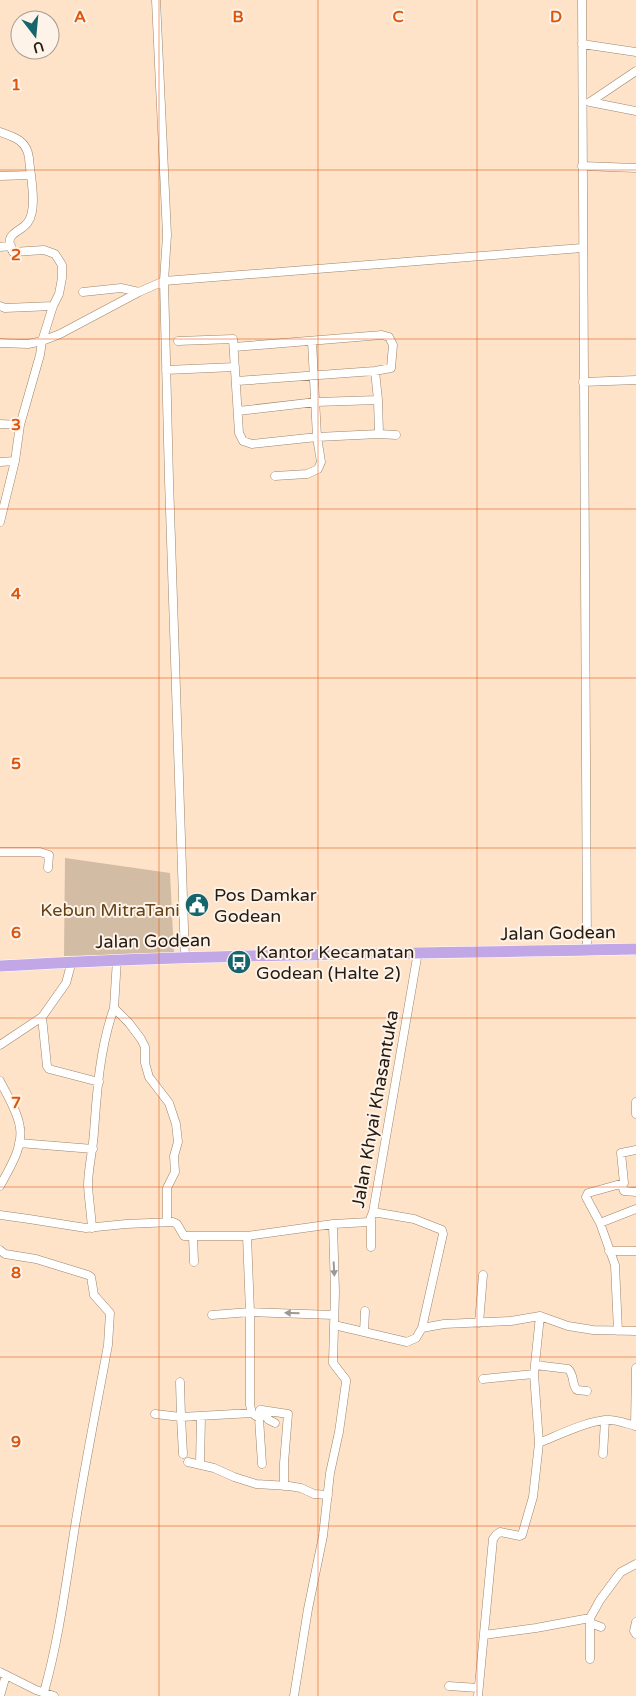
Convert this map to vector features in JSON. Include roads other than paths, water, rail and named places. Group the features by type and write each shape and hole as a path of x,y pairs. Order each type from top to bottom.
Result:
{"main road":[{"name":"Jalan Godean","path":"0,966 117,959 145,960 418,952 636,949"}],"street":[{"path":"156,0 167,235 164,281 166,370 185,958"},
{"path":"582,0 582,44 586,102 582,166 582,248 587,950"},
{"path":"582,44 636,52"},
{"path":"586,102 636,70"},
{"path":"586,102 636,112"},
{"path":"0,132 14,136 23,142 28,150 32,212 28,221 12,234 10,246 13,252 44,250 55,254 62,265 59,294 53,306 42,341 40,355 20,425 15,461 0,522"},
{"path":"582,166 636,168"},
{"path":"0,176 30,175"},
{"path":"0,247 10,246"},
{"path":"0,343 28,344 42,341 60,334 139,292 164,281 582,248"},
{"path":"83,292 121,288 139,292"},
{"path":"0,306 5,308 53,306"},
{"path":"234,347 382,335 389,336 393,345 391,368 375,371 236,381"},
{"path":"178,341 233,339 239,433 243,441 252,444 317,437 396,435"},
{"path":"275,476 306,474 318,469 322,462 317,437 312,341"},
{"path":"166,370 235,367"},
{"path":"375,371 379,434"},
{"path":"583,382 636,380"},
{"path":"238,411 316,402 378,400"},
{"path":"0,424 20,425"},
{"path":"0,462 15,461"},
{"path":"0,852 40,852 49,855 48,868"},
{"name":"Jalan Khyai Khasantuka","path":"193,1236 247,1236 371,1220 418,952"},
{"path":"92,1228 88,1184 93,1149 95,1107 102,1057 114,1008 117,959"},
{"path":"0,1046 42,1017 66,983 72,961"},
{"path":"114,1008 141,1038 145,1047 145,1063 148,1077 169,1103 176,1124 178,1142 174,1156 175,1172 167,1188 167,1222"},
{"path":"42,1017 47,1066 49,1069 99,1082"},
{"path":"0,1081 17,1116 20,1128 19,1144 15,1156 0,1186"},
{"path":"636,1102 636,1114"},
{"path":"19,1144 93,1149"},
{"path":"618,1331 615,1265 600,1223 587,1200 588,1193 622,1185 625,1182 621,1153 636,1150"},
{"path":"622,1185 624,1191 636,1192"},
{"path":"600,1223 636,1209"},
{"path":"334,1325 407,1342 416,1338 422,1328 442,1230 414,1219 373,1212"},
{"path":"0,1216 86,1228 176,1223 183,1236 193,1236 194,1262"},
{"path":"371,1220 371,1247"},
{"path":"294,1696 306,1618 323,1536 330,1473 339,1432 346,1380 333,1363 333,1224"},
{"path":"247,1236 251,1411 259,1418 262,1464"},
{"path":"0,1250 5,1254 36,1259 88,1275 91,1277 94,1295 109,1311 108,1345 67,1582 44,1692"},
{"path":"609,1251 636,1251"},
{"path":"479,1323 483,1275"},
{"path":"364,1332 365,1311"},
{"path":"212,1315 250,1312 334,1315"},
{"path":"422,1328 444,1324 511,1321 540,1316 568,1326 593,1330 636,1331"},
{"path":"448,1686 478,1692 493,1539 500,1532 520,1536 524,1533 533,1497 539,1443 535,1370 540,1316"},
{"path":"539,1443 605,1420 635,1426 636,1368"},
{"path":"483,1379 535,1370 568,1370 573,1375 574,1388 577,1390 587,1390"},
{"path":"180,1382 183,1454"},
{"path":"262,1410 269,1420 275,1423"},
{"path":"155,1414 181,1417 262,1410 288,1414 284,1486"},
{"path":"200,1464 201,1416"},
{"path":"603,1454 605,1420"},
{"path":"188,1462 200,1464 246,1481 265,1485 301,1488 314,1494 328,1495"},
{"path":"590,1659 590,1620 600,1600 621,1572 636,1564"},
{"path":"484,1635 590,1620 601,1627"},
{"path":"636,1622 634,1631 636,1634"},
{"path":"0,1696 3,1674 54,1696"}],"place":[{"name":"Pos Damkar Godean","path":"197,905"},
{"name":"Kantor Kecamatan Godean (Halte 2)","path":"239,962"}],"park label":[{"name":"Kebun MitraTani","path":"110,910"}]}
